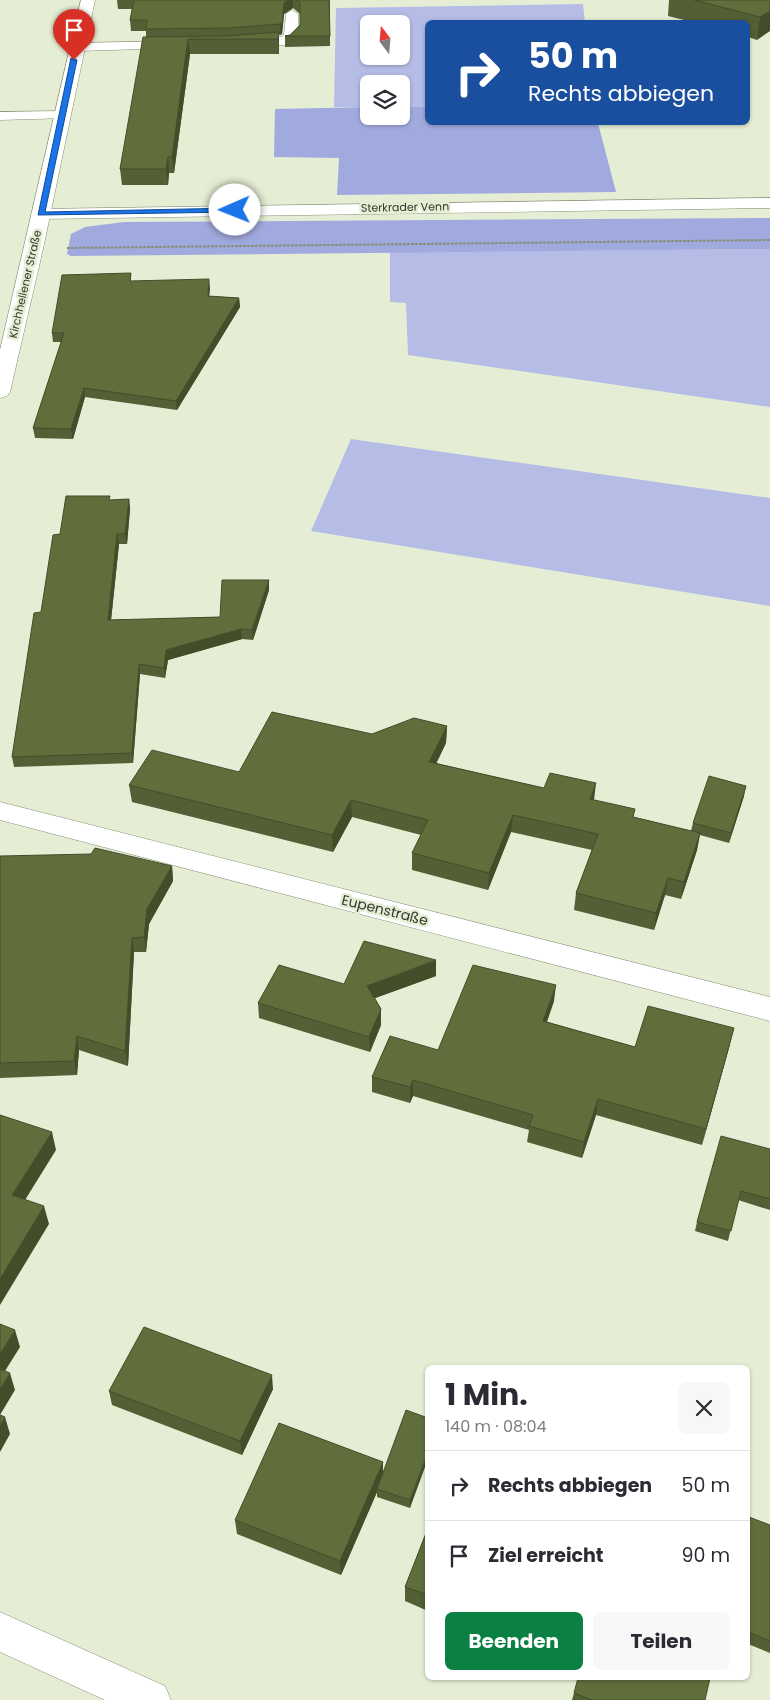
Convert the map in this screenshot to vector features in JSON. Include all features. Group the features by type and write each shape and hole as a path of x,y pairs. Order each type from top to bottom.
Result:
{"street":[{"name":"Kirchhellener Straße","path":"0,392 34,249 40,214 88,0"},
{"name":"Sterkrader Venn","path":"40,214 770,203"},
{"name":"Eupenstraße","path":"0,811 770,1009"},
{"path":"8,1642 151,1700"}],"lane":[{"path":"229,45 284,41 291,36 292,14"},
{"path":"77,46 191,45"},
{"path":"0,116 62,116"}],"path":[{"path":"34,249 770,240"}],"shaded area":[{"path":"583,4 585,20 425,20 425,107 410,107 410,75 360,75 360,107 334,107 336,8"},
{"path":"360,107 360,125 410,125 410,107 425,107 425,125 599,125 616,192 337,195 339,158 274,157 275,109"},
{"path":"770,218 770,249 71,256 67,254 71,234 85,227 124,222"},
{"path":"770,249 770,407 408,355 406,303 390,302 390,252"},
{"path":"351,439 770,498 770,606 311,531"}],"building":[{"path":"134,0 289,0 284,3 282,23 280,24 228,28 146,29 147,20 130,20"},
{"path":"295,0 329,0 330,36 285,36 290,35 300,25 300,3"},
{"path":"694,0 770,0 770,11 760,17"},
{"path":"279,32 278,39 188,39 172,157 168,157 166,169 120,169 143,37 228,36"},
{"path":"131,273 130,281 209,279 208,296 239,298 176,401 84,388 71,429 33,428 64,333 52,333 62,275"},
{"path":"66,496 110,496 109,500 129,499 125,534 117,534 108,620 220,617 222,580 269,580 252,630 241,629 166,650 164,668 139,664 132,753 12,757 34,613 41,612 53,535 60,534"},
{"path":"272,712 372,734 414,718 447,726 429,762 544,788 550,773 596,783 590,799 635,809 633,817 700,833 684,882 668,878 656,913 576,893 598,834 513,815 489,873 412,853 428,820 351,800 332,835 129,785 152,750 239,772"},
{"path":"709,776 746,786 731,833 693,823"},
{"path":"95,848 172,866 147,909 144,937 132,938 125,1051 77,1036 74,1061 0,1063 0,856 91,854"},
{"path":"364,941 436,960 367,986 381,1009 369,1037 258,1003 279,965 344,984"},
{"path":"473,965 556,985 543,1021 635,1047 648,1006 734,1028 706,1129 598,1099 584,1142 529,1126 533,1115 413,1080 410,1087 372,1077 390,1036 438,1050"},
{"path":"0,1115 52,1132 12,1195 44,1206 0,1279"},
{"path":"721,1136 770,1149 770,1199 741,1191 731,1231 697,1222"},
{"path":"0,1324 15,1330 0,1354"},
{"path":"144,1327 272,1375 240,1441 109,1391"},
{"path":"0,1369 10,1373 0,1389"},
{"path":"406,1410 425,1417 425,1460 410,1500 377,1489"},
{"path":"0,1415 5,1417 0,1426"},
{"path":"279,1423 383,1462 340,1561 235,1520"},
{"path":"750,1517 770,1525 770,1641 750,1633"},
{"path":"425,1536 425,1594 405,1587"},
{"path":"577,1680 710,1680 705,1700 592,1700 574,1693"}],"route":[{"path":"74,60 40,214 235,210"}]}
